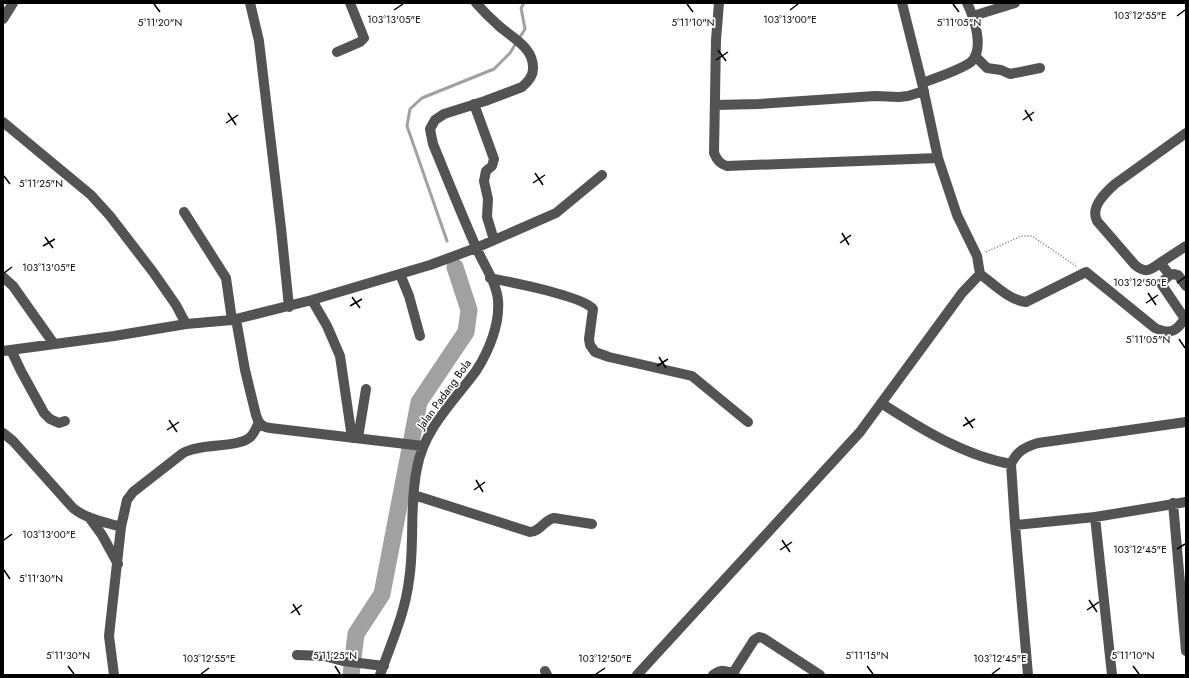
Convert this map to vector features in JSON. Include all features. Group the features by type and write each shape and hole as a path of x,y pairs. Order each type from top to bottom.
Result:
{"street":[{"path":"3,19 13,3"},
{"path":"250,3 259,40 282,228 289,306"},
{"path":"336,52 360,42 364,38 350,3"},
{"path":"476,3 498,25 526,48 531,55 533,63 533,72 527,83 515,90 474,104 494,159 492,166 486,171 484,181 488,199 487,217 494,240"},
{"path":"719,3 716,40 714,153 717,160 721,164 727,166 938,158"},
{"path":"902,3 923,87 938,158 957,215 977,256 980,274 1012,298 1020,302 1026,302 1086,272 1154,328 1163,332 1177,328 1186,319 1162,285 1163,281 1170,275 1174,274 1178,275 1186,286"},
{"path":"715,105 759,104 875,96 908,96 964,66 975,56 977,43 973,16 967,3"},
{"path":"973,16 1015,3"},
{"path":"975,56 987,68 1001,70 1010,74 1040,68"},
{"name":"Jalan Padang Bola","path":"382,670 401,618 410,578 414,495 417,468 413,444 430,432 483,359 492,339 498,318 498,300 496,290 476,248 433,144 430,129 435,120 444,114 474,104"},
{"path":"3,122 96,200 153,272 176,305 186,324"},
{"path":"1186,134 1115,184 1102,196 1095,212 1097,221 1141,270 1150,269 1186,246"},
{"path":"65,421 59,423 50,419 44,413 21,371 7,350 186,324 234,319 312,300 430,265 476,248 556,213 602,175"},
{"path":"184,212 226,278 245,370 259,422 270,428 413,444"},
{"path":"1160,263 1170,275"},
{"path":"400,274 409,296 420,336"},
{"path":"636,675 842,453 882,404 962,293 980,274"},
{"path":"3,277 13,286 54,344"},
{"path":"490,278 564,295 587,303 593,309 589,339 590,345 595,352 609,357 692,376 748,422"},
{"path":"312,300 327,326 340,356 355,438"},
{"path":"355,438 366,390"},
{"path":"882,404 916,425 953,444 986,459 1012,464"},
{"path":"114,675 109,636 121,527 127,500 133,492 183,453 194,448 245,441 252,435 259,422"},
{"path":"1028,675 1015,525 1012,464 1014,457 1020,450 1038,443 1186,422"},
{"path":"3,433 13,441 78,513 88,518 121,527"},
{"path":"414,495 530,532 536,531 549,519 554,518 592,524"},
{"path":"1015,525 1095,517 1186,502"},
{"path":"1173,503 1183,580 1186,651"},
{"path":"1095,517 1112,675"},
{"path":"88,518 102,535 118,564"},
{"path":"713,675 724,670 734,674 754,640 759,636 820,675"},
{"path":"297,655 328,656 342,661 363,664 382,670"}],"path":[{"path":"977,256 1021,236 1032,236 1086,272"}],"waterway":[{"path":"447,241 407,126 410,109 422,98 494,69 510,53 525,29 521,8 524,3"},
{"path":"351,675 356,634 382,594 419,402 466,332 469,310 455,267"}]}
